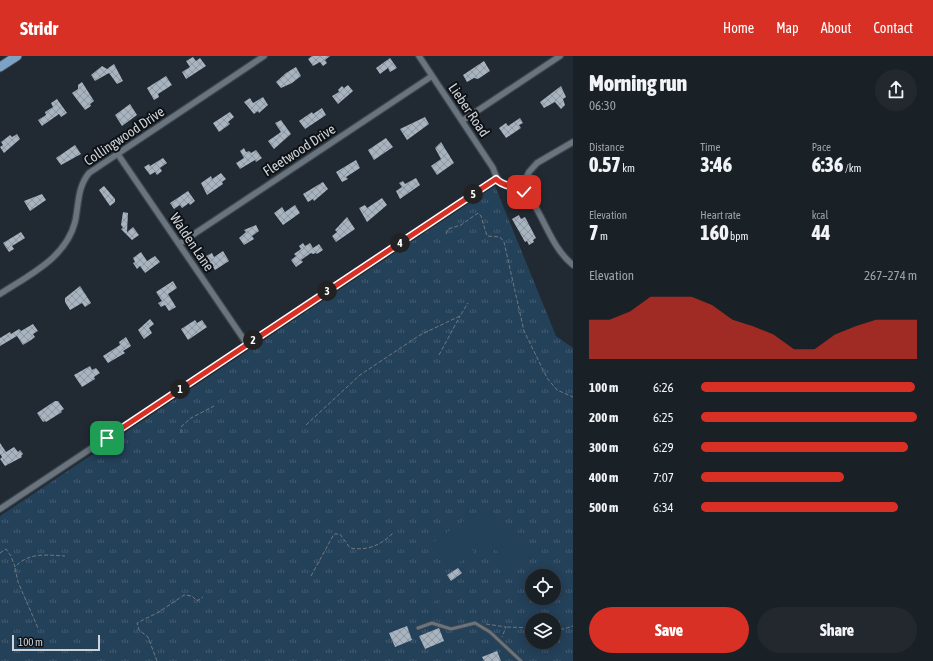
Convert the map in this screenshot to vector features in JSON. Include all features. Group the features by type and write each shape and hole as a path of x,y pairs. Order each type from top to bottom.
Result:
{"main road":[{"path":"0,67 17,56"}],"street":[{"name":"Collingwood Drive","path":"0,294 48,262 60,251 73,228 77,212 79,190 85,177 93,169 264,56"},
{"name":"Lieber Road","path":"419,56 493,168 496,179"},
{"path":"462,121 560,56"},
{"name":"Fleetwood Drive","path":"179,244 432,76"},
{"path":"521,189 529,172 537,163 573,142"},
{"name":"Walden Lane","path":"117,153 247,344"},
{"path":"0,509 496,179 504,185 521,189 530,199 560,251 573,264"}],"lane":[{"path":"418,628 432,623 451,629 476,623 490,632 521,661"}],"path":[{"path":"446,234 448,230 461,225 478,213 481,216 487,236 500,237 504,242 524,331 547,378 557,390 573,397"},
{"path":"439,355 468,303"},
{"path":"306,425 360,375 420,335 460,316"},
{"path":"181,433 181,427 191,418 214,406"},
{"path":"311,576 334,534 340,534 350,548 359,550 370,548 384,542 394,532"},
{"path":"0,553 6,549 11,556 18,582 38,628"},
{"path":"15,567 28,557 38,555 65,556"},
{"path":"158,661 148,637 139,630 137,623 159,612 184,595 192,596 197,601 203,596"},
{"path":"476,623 478,621 506,627 525,628"},
{"path":"561,629 573,626"},
{"path":"502,644 502,635 506,627"}],"green space":[{"path":"495,186 556,336 573,348 573,661 0,661 0,516"},
{"path":"485,506 504,532 479,549 461,523"},
{"path":"456,526 474,552 450,569 432,543"},
{"path":"515,528 534,554 510,570 492,544"},
{"path":"444,588 447,595 433,602 429,595"},
{"path":"453,594 456,601 442,608 439,601"}],"building":[{"path":"312,56 330,56 325,60 327,63 323,66 320,62 313,66 308,59"},
{"path":"193,57 196,61 200,58 206,66 186,79 182,72 190,67 186,61"},
{"path":"390,58 397,68 390,72 388,68 380,74 376,68"},
{"path":"484,61 490,71 478,79 474,78 467,82 463,75"},
{"path":"114,64 123,81 117,84 109,73 95,81 91,75 102,66 107,69"},
{"path":"296,67 301,76 292,83 281,88 276,82"},
{"path":"166,76 172,85 158,94 159,97 154,100 147,88"},
{"path":"82,82 94,101 90,104 91,106 85,110 72,93 78,89 78,85"},
{"path":"348,85 353,91 338,104 332,96 339,92 338,90 342,86 344,88"},
{"path":"561,86 566,97 563,99 565,105 561,109 555,102 544,108 540,102"},
{"path":"263,97 268,105 259,113 258,111 254,114 244,102 250,98 253,103"},
{"path":"57,99 67,113 61,117 59,114 42,126 38,120 46,115 45,112 53,107 51,103"},
{"path":"130,104 137,115 122,126 115,115"},
{"path":"322,108 326,115 305,129 299,121 312,112 313,114"},
{"path":"230,112 234,117 228,122 230,124 219,132 213,123"},
{"path":"425,117 429,124 407,140 400,129"},
{"path":"520,118 523,123 519,125 521,128 506,138 499,128 506,123 508,126"},
{"path":"281,120 291,134 274,149 268,141 281,132 275,123"},
{"path":"17,134 20,139 4,153 0,147 3,145 1,142 10,135 12,137"},
{"path":"386,138 393,147 374,160 368,150"},
{"path":"441,142 454,163 437,175 431,166 441,159 435,148"},
{"path":"75,145 81,154 61,165 56,158"},
{"path":"244,148 246,152 249,151 251,153 256,150 262,158 256,162 255,160 240,169 236,163 244,158 240,151"},
{"path":"163,158 167,163 160,168 162,171 157,175 155,172 150,175 144,167 149,164 150,166"},
{"path":"356,160 360,168 346,177 348,179 342,182 336,172"},
{"path":"221,173 226,179 222,182 223,184 207,195 201,183 211,176 212,179"},
{"path":"416,178 420,185 400,199 396,191 402,187 399,183 403,181 405,184"},
{"path":"323,182 328,189 314,201 313,199 308,202 303,194"},
{"path":"104,186 115,199 115,202 110,206 99,190"},
{"path":"188,191 195,201 190,205 189,203 182,208 180,205 174,209 170,203"},
{"path":"42,194 46,200 30,211 24,201"},
{"path":"382,198 387,205 367,222 359,208 365,205 367,208"},
{"path":"295,205 300,213 283,225 274,213 282,207 285,212"},
{"path":"123,212 128,213 127,232 133,227 139,235 132,240 121,229 123,228 121,225"},
{"path":"519,215 521,219 525,217 536,238 533,240 534,242 529,245 527,241 525,242 512,219"},
{"path":"347,217 355,229 336,242 332,236 337,232 335,230"},
{"path":"256,225 259,231 252,236 254,239 244,245 239,238 246,232 244,230"},
{"path":"21,232 25,238 12,246 14,249 9,252 3,243"},
{"path":"303,243 305,246 310,243 313,248 319,244 323,250 317,254 311,253 301,260 303,262 296,267 291,260 296,256 294,254 301,249 299,246"},
{"path":"223,251 229,261 215,270 206,256 212,253 214,257"},
{"path":"141,252 147,261 155,256 160,262 145,273 140,266 137,269 133,263 135,262 133,258"},
{"path":"173,281 177,288 168,294 176,307 169,311 165,305 161,307 158,303 162,301 156,292"},
{"path":"80,286 91,303 85,307 82,303 70,310 65,302 65,298"},
{"path":"150,319 154,324 149,328 152,333 144,339 138,330"},
{"path":"195,320 197,323 202,320 207,327 188,340 181,329"},
{"path":"33,324 38,331 33,334 35,337 31,340 23,345 17,336 0,346 0,338 19,329 21,331"},
{"path":"126,337 131,346 123,351 125,353 108,363 103,356 120,345 119,342"},
{"path":"90,366 92,370 96,368 100,373 94,377 95,379 82,387 74,375"},
{"path":"55,401 58,401 64,409 61,411 62,412 46,422 43,422 37,413"},
{"path":"0,443 6,452 14,447 18,452 20,450 23,454 21,456 22,457 5,466 0,459 2,457 0,454"},
{"path":"458,568 462,573 451,581 447,575"},
{"path":"407,626 412,640 395,647 389,633"},
{"path":"439,628 444,641 425,649 419,636"},
{"path":"497,651 501,661 484,661 482,657"}],"route":[{"path":"107,438 496,179 504,185 521,189 524,192"}]}
